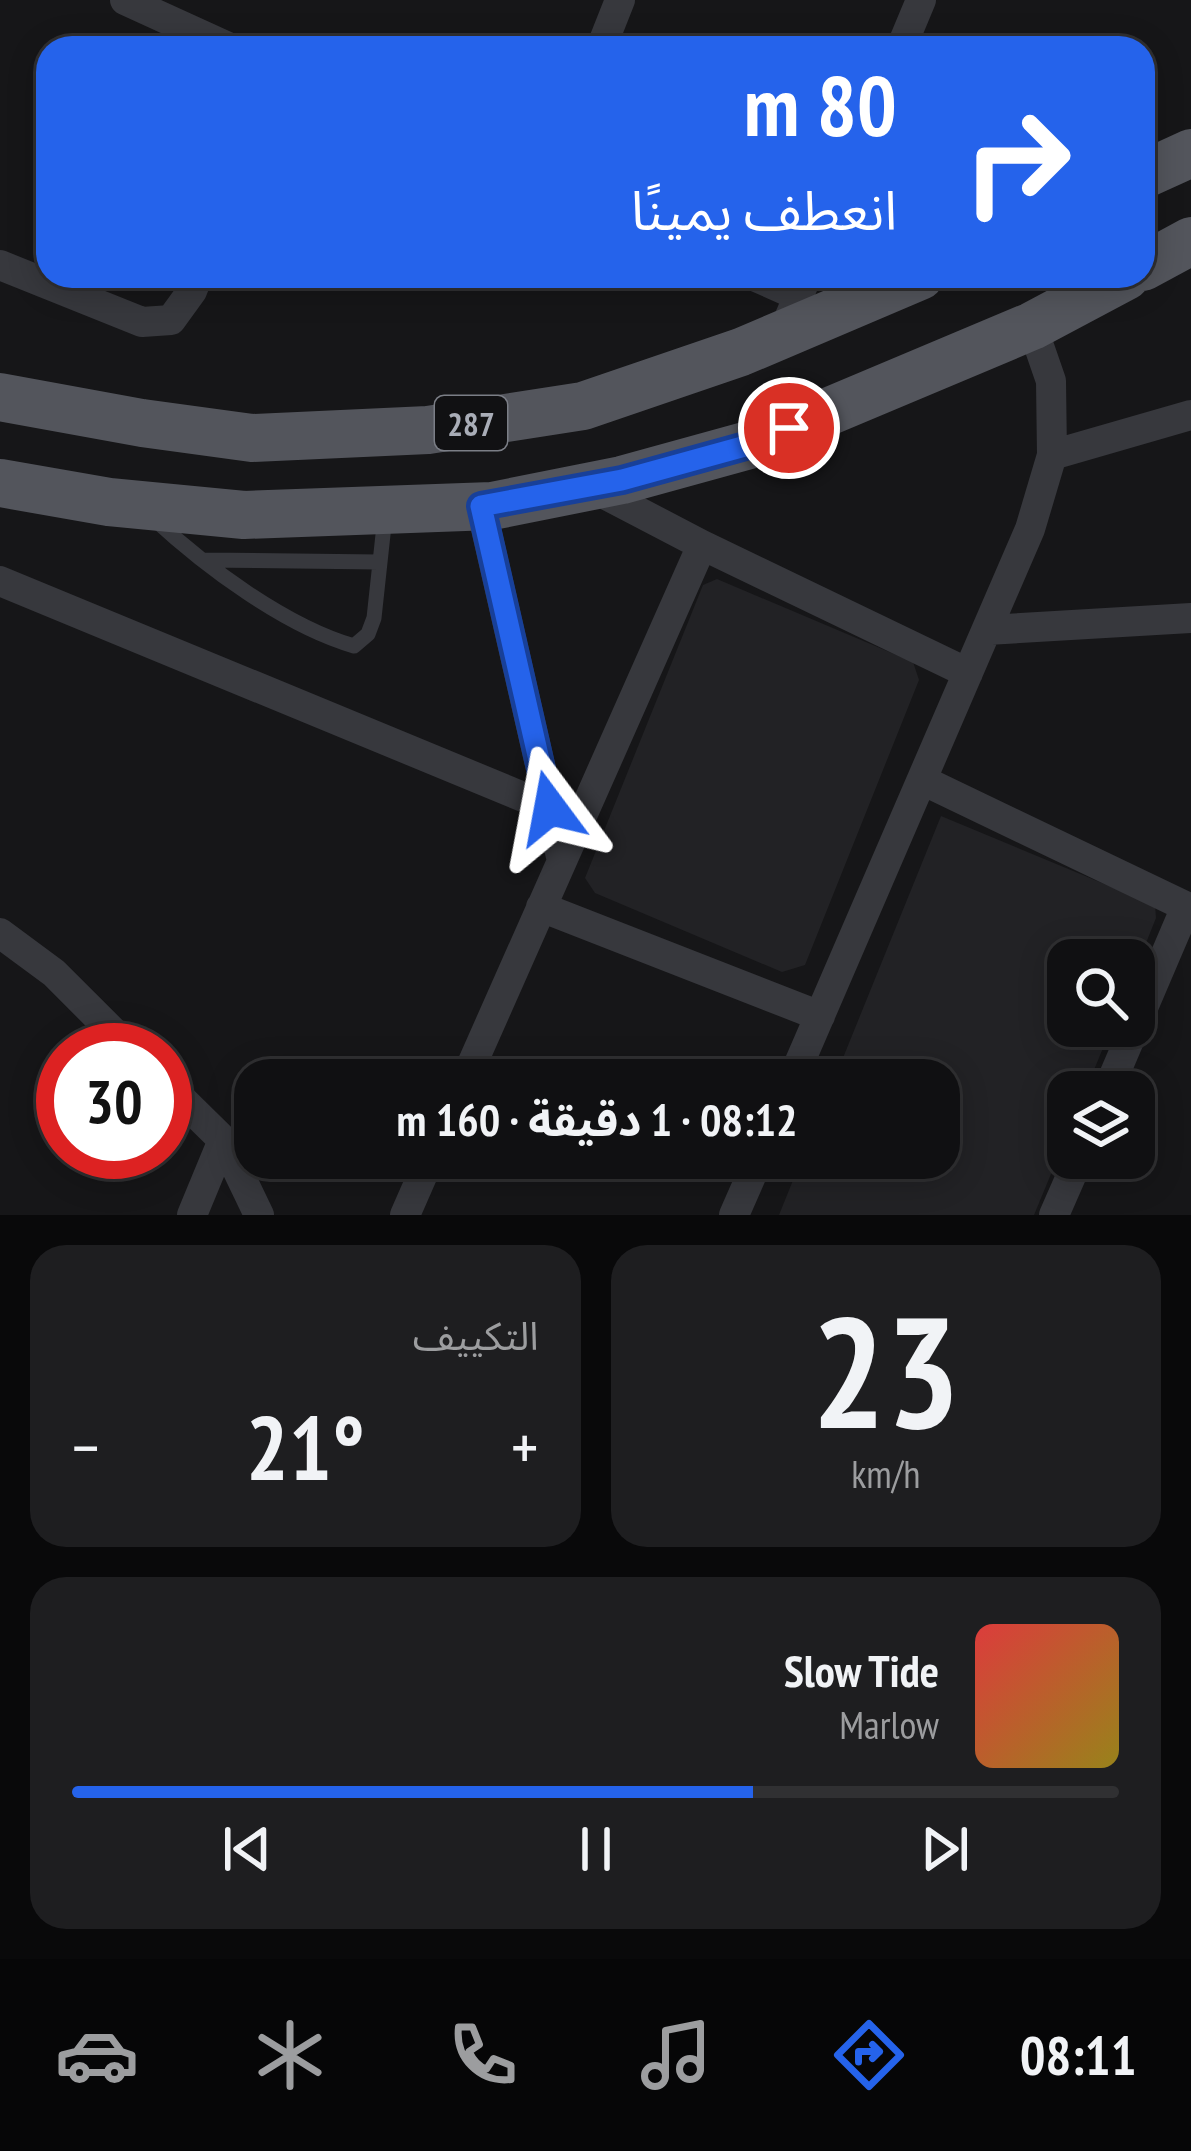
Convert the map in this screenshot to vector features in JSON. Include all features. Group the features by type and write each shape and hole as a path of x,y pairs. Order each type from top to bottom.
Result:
{"main road":[{"path":"1155,170 1191,153"},
{"path":"1155,261 1191,242"},
{"name":"287","path":"0,398 252,438 428,430 583,406 741,352 796,302 863,288"},
{"name":"287","path":"0,483 130,504 244,515 481,506 591,487 749,445 1032,326 1103,288"}],"street":[{"path":"124,0 204,36"},
{"path":"606,36 620,0"},
{"path":"907,36 921,0"},
{"path":"0,265 36,279"},
{"path":"57,288 142,322 171,320 193,288"},
{"path":"801,1059 1030,530 1052,455 1051,381 1032,326"},
{"path":"1052,455 1191,415"},
{"path":"591,487 968,673"},
{"path":"481,506 562,861"},
{"path":"474,1059 702,545"},
{"path":"0,580 550,808"},
{"path":"987,630 1191,619"},
{"path":"922,780 1188,908 1116,1071"},
{"path":"541,907 820,1016"},
{"path":"0,933 54,973 104,1023"},
{"path":"192,1110 223,1140 260,1215"},
{"path":"192,1215 223,1140"},
{"path":"405,1215 421,1179"},
{"path":"734,1215 750,1179"},
{"path":"1054,1215 1070,1179"}],"lane":[{"path":"130,504 201,560 309,630 354,646 368,634 374,618 386,510"},
{"path":"201,560 379,562"}],"shaded area":[{"path":"717,579 913,662 919,680 805,965 782,972 595,893 585,878 703,585"},
{"path":"941,816 1155,905 1156,918 1148,939 1047,939 1047,1047 1103,1047 1094,1071 1047,1071 1049,1179 1034,1215 779,1215 794,1179 960,1179 960,1059 843,1059"}],"route":[{"path":"550,808 481,506 622,480 749,445 789,428"}]}
